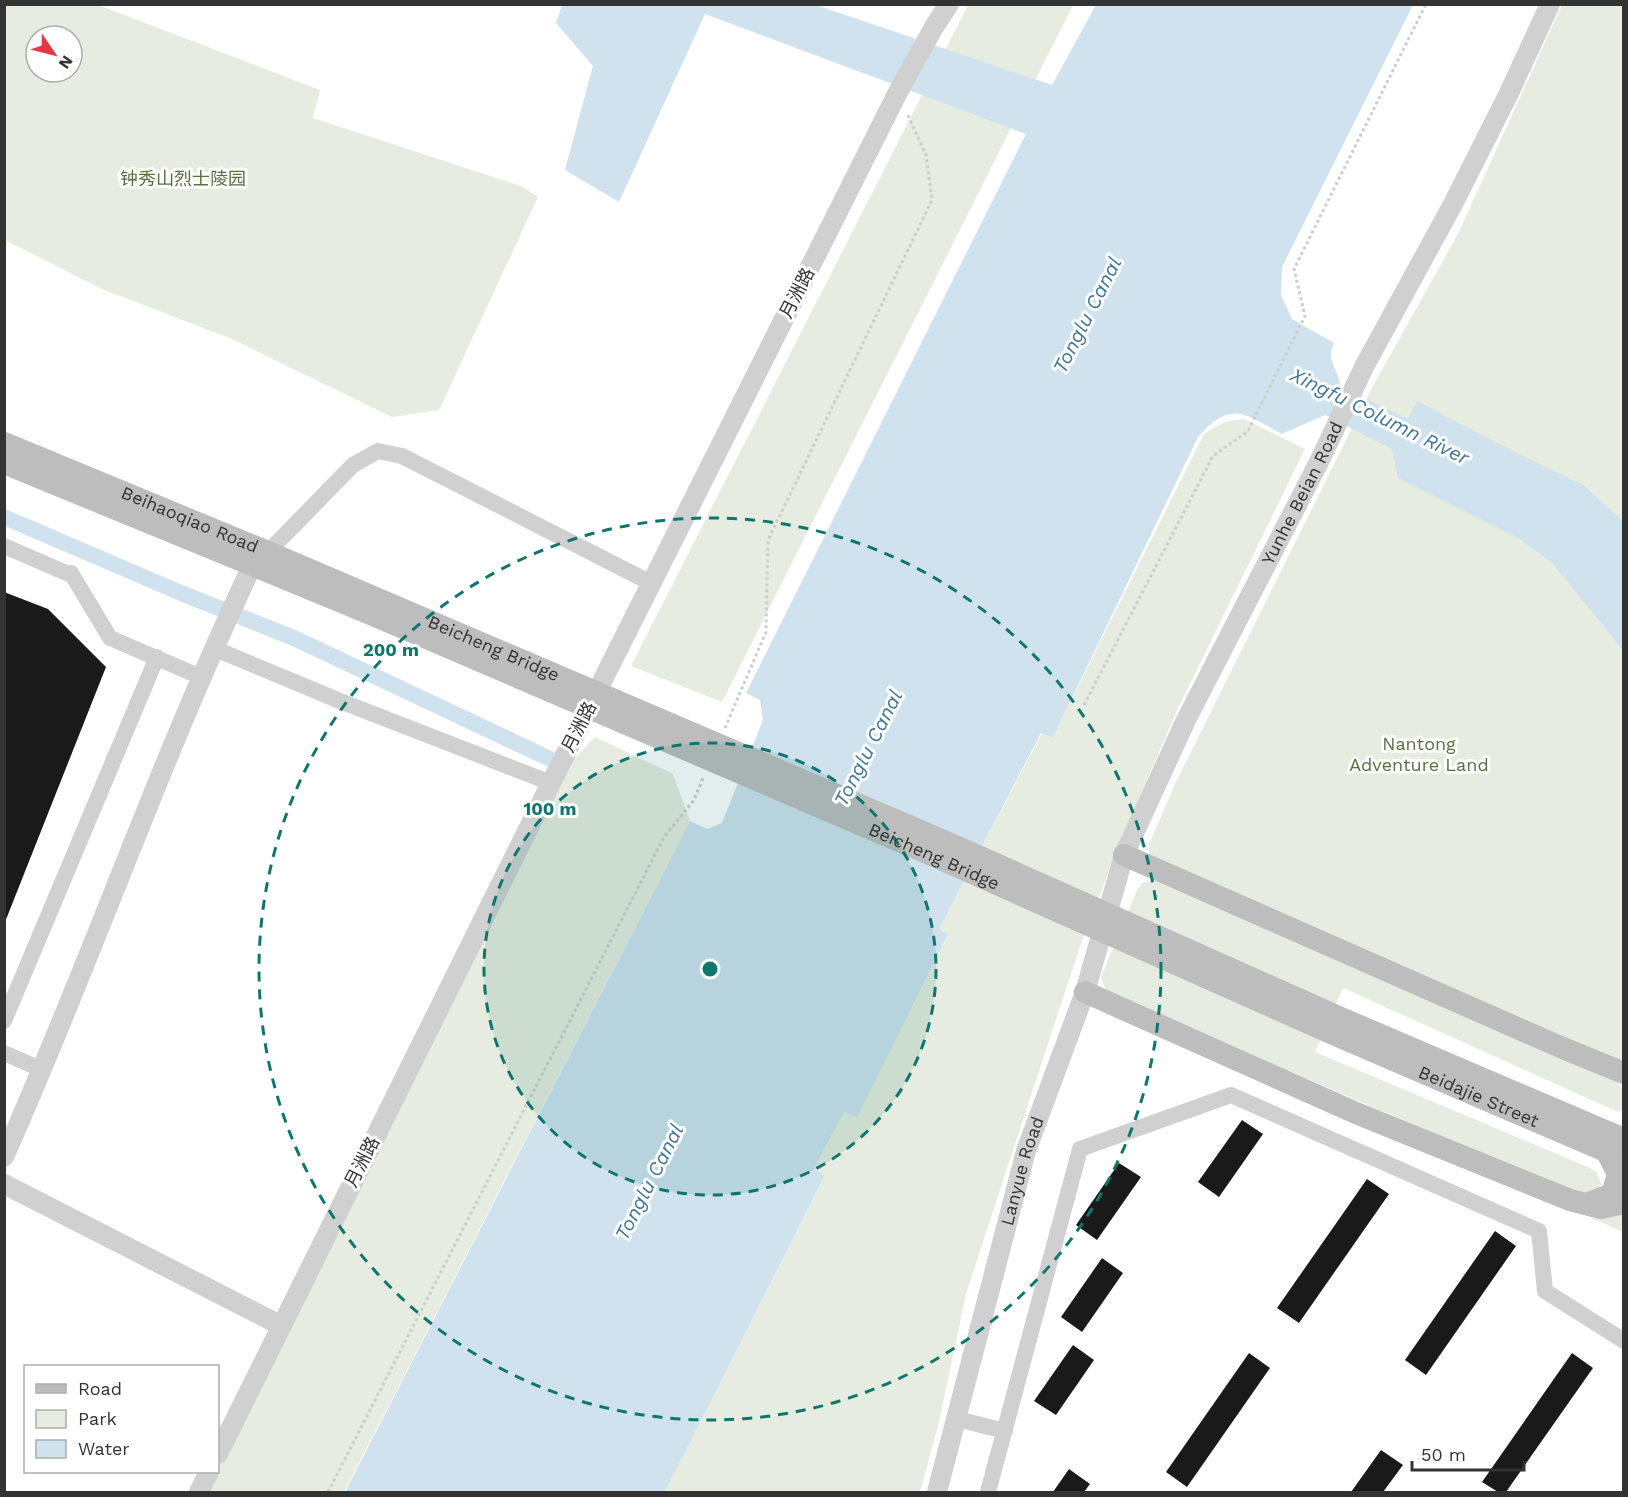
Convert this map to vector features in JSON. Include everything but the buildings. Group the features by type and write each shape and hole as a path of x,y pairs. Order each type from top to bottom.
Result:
{"main road":[{"name":"Beihaoqiao Road","path":"4,443 260,559 370,605"},
{"name":"Beihaoqiao Road","path":"4,463 260,559"},
{"name":"Beicheng Bridge","path":"370,605 942,840 1337,1026"},
{"path":"1124,855 1620,1073"},
{"path":"1085,992 1356,1113 1570,1200 1601,1208 1623,1203"},
{"name":"Beidajie Street","path":"1337,1026 1618,1143"},
{"path":"1585,1205 1612,1194 1618,1174 1618,1143"}],"street":[{"name":"月洲路","path":"219,1452 280,1325 898,93 949,4"},
{"name":"Yunhe Beian Road","path":"1124,855 1186,720 1252,588 1318,464 1365,364 1453,204 1509,93 1550,4"},
{"path":"4,1157 43,1070 213,648 260,559 353,465 378,451 402,456 651,584"},
{"path":"4,546 71,575 71,573 110,638 201,676"},
{"path":"213,648 340,701 551,783"},
{"path":"4,1021 157,657"},
{"name":"Lanyue Road","path":"937,1492 1026,1151 1085,992 1124,855"},
{"path":"4,1053 43,1070"},
{"path":"988,1492 1080,1149 1231,1095 1539,1231 1545,1291 1623,1341"},
{"path":"4,1184 280,1325"},
{"path":"957,1419 1005,1431"},
{"path":"198,1492 208,1473"}],"path":[{"path":"1084,705 1214,456 1248,431 1305,316 1294,269 1426,4"},
{"path":"721,737 766,633 768,540 932,200 926,155 898,93"},
{"path":"328,1492 664,837 693,800 707,769"}],"green space":[{"name":"钟秀山烈士陵园","path":"4,5 98,5 320,90 313,118 521,186 538,197 439,410 392,417 232,339 102,289 5,240"},
{"path":"968,5 1073,5 722,702 631,666"},
{"name":"Nantong Adventure Land","path":"1562,5 1623,5 1623,1069 1149,857 1149,844 1175,784 1374,384 1458,234"},
{"path":"1244,419 1305,449 1178,708 1116,852 1080,946 966,1294 939,1422 920,1492 665,1492 825,1175 814,1169 844,1112 857,1116 948,936 938,930 1042,733 1053,736 1204,434 1233,420"},
{"path":"595,737 673,774 690,821 344,1492 199,1492 219,1473 219,1452 551,783"},
{"path":"1157,882 1616,1081 1623,1089 1623,1110 1618,1112 1343,988 1315,1052 1588,1167 1597,1172 1601,1184 1596,1192 1582,1197 1108,993 1101,977 1137,890 1142,883"},
{"path":"1623,1213 1623,1232 1592,1218"}],"water":[{"path":"562,5 816,5 1052,85 1096,5 1413,5 1282,267 1281,295 1292,319 1334,343 1331,355 1340,386 1408,419 1417,401 1520,455 1582,484 1624,522 1623,650 1553,564 1520,539 1398,478 1392,449 1325,415 1282,434 1248,416 1230,414 1220,418 1198,437 1053,737 1041,733 939,929 948,935 857,1117 844,1112 814,1169 825,1175 665,1492 345,1492 690,821 707,829 722,823 763,720 760,700 746,693 1026,134 705,14 619,202 565,170 593,66 556,23"}],"waterway":[{"path":"4,517 181,593 294,638 548,758"}],"water label":[{"name":"Tonglu Canal","path":"1087,315"},
{"name":"Xingfu Column River","path":"1380,416"},
{"name":"Tonglu Canal","path":"868,748"},
{"name":"Tonglu Canal","path":"649,1182"}]}
